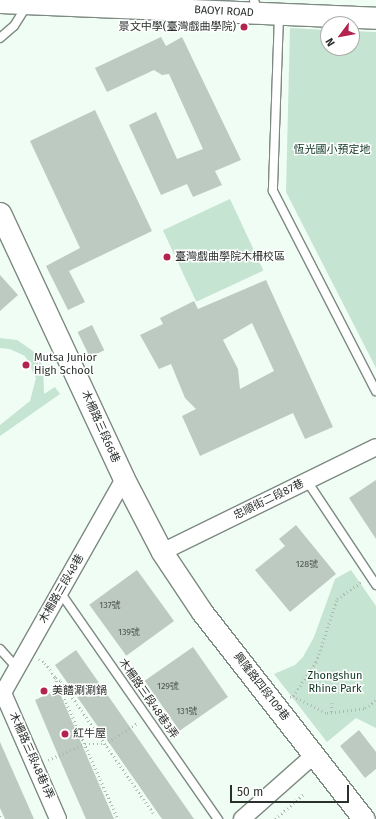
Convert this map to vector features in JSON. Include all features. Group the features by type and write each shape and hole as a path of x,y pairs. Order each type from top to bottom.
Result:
{"street":[{"name":"BAOYI ROAD","path":"0,2 256,7 279,14 376,18"},
{"name":"木柵路三段66巷","path":"0,213 124,479 162,552"},
{"name":"忠順街二段87巷","path":"162,552 376,447"},
{"name":"木柵路三段48巷","path":"1,696 124,479"},
{"name":"興隆路四段109巷","path":"162,552 202,612 364,819"},
{"name":"木柵路三段48巷1弄","path":"1,696 35,766 58,819"},
{"path":"242,819 314,755"}],"lane":[{"path":"0,38 14,26 28,2"},
{"path":"279,14 273,191 376,391"},
{"path":"307,481 376,585"},
{"name":"木柵路三段48巷3弄","path":"60,592 218,819"},
{"path":"0,649 17,668"}],"path":[{"path":"272,701 293,696 316,662 337,598 370,576"},
{"path":"26,652 45,663 55,677 118,819"},
{"path":"55,677 62,681 155,815"},
{"path":"293,696 314,708 331,712 365,708 376,700"},
{"path":"331,712 332,703"},
{"path":"35,766 85,744 106,744 147,716"},
{"path":"275,819 303,794"}],"green space":[{"name":"恆光國小預定地","path":"290,28 320,30 320,56 360,56 360,31 376,32 376,368 286,192"},
{"path":"230,199 263,271 196,302 163,230"},
{"path":"0,338 17,340 33,351 43,366 44,394 55,387 60,394 0,436 0,425 30,401 36,378 25,356 10,349 0,348"},
{"name":"Zhongshun Rhine Park","path":"351,570 376,606 376,728 356,718 327,742 274,674 295,665 303,657 314,637 335,579"}],"building":[{"path":"161,37 166,46 182,37 241,160 215,171 222,185 193,197 187,184 161,195 129,125 156,112 177,159 203,149 169,74 162,75 154,70 107,92 95,68"},
{"path":"95,110 152,231 69,271 85,302 68,310 46,266 80,248 30,141"},
{"path":"0,275 18,295 0,311"},
{"path":"266,280 333,427 305,439 293,413 200,456 182,416 196,409 185,398 171,364 159,369 140,335 163,324 160,318 194,301 198,309","holes":["252,323 274,371 240,389 238,369 223,340"]},
{"path":"92,325 104,350 90,357 78,332"},
{"path":"376,480 376,539 349,498"},
{"path":"296,525 336,574 290,612 255,570 285,546 279,539"},
{"path":"137,570 174,621 126,656 89,605"},
{"path":"193,647 228,697 180,731 145,681"},
{"path":"76,650 194,819 162,819 55,665"},
{"path":"58,689 114,819 86,819 61,762 35,700"},
{"path":"359,730 376,752 376,769 365,778 340,746"},
{"path":"0,742 34,819 5,819 0,808"}],"place":[{"name":"景文中學(臺灣戲曲學院)","path":"244,27"},
{"name":"臺灣戲曲學院木柵校區","path":"167,257"},
{"name":"Mutsa Junior High School","path":"26,365"},
{"name":"美饍涮涮鍋","path":"44,691"},
{"name":"紅牛屋","path":"65,734"}]}
